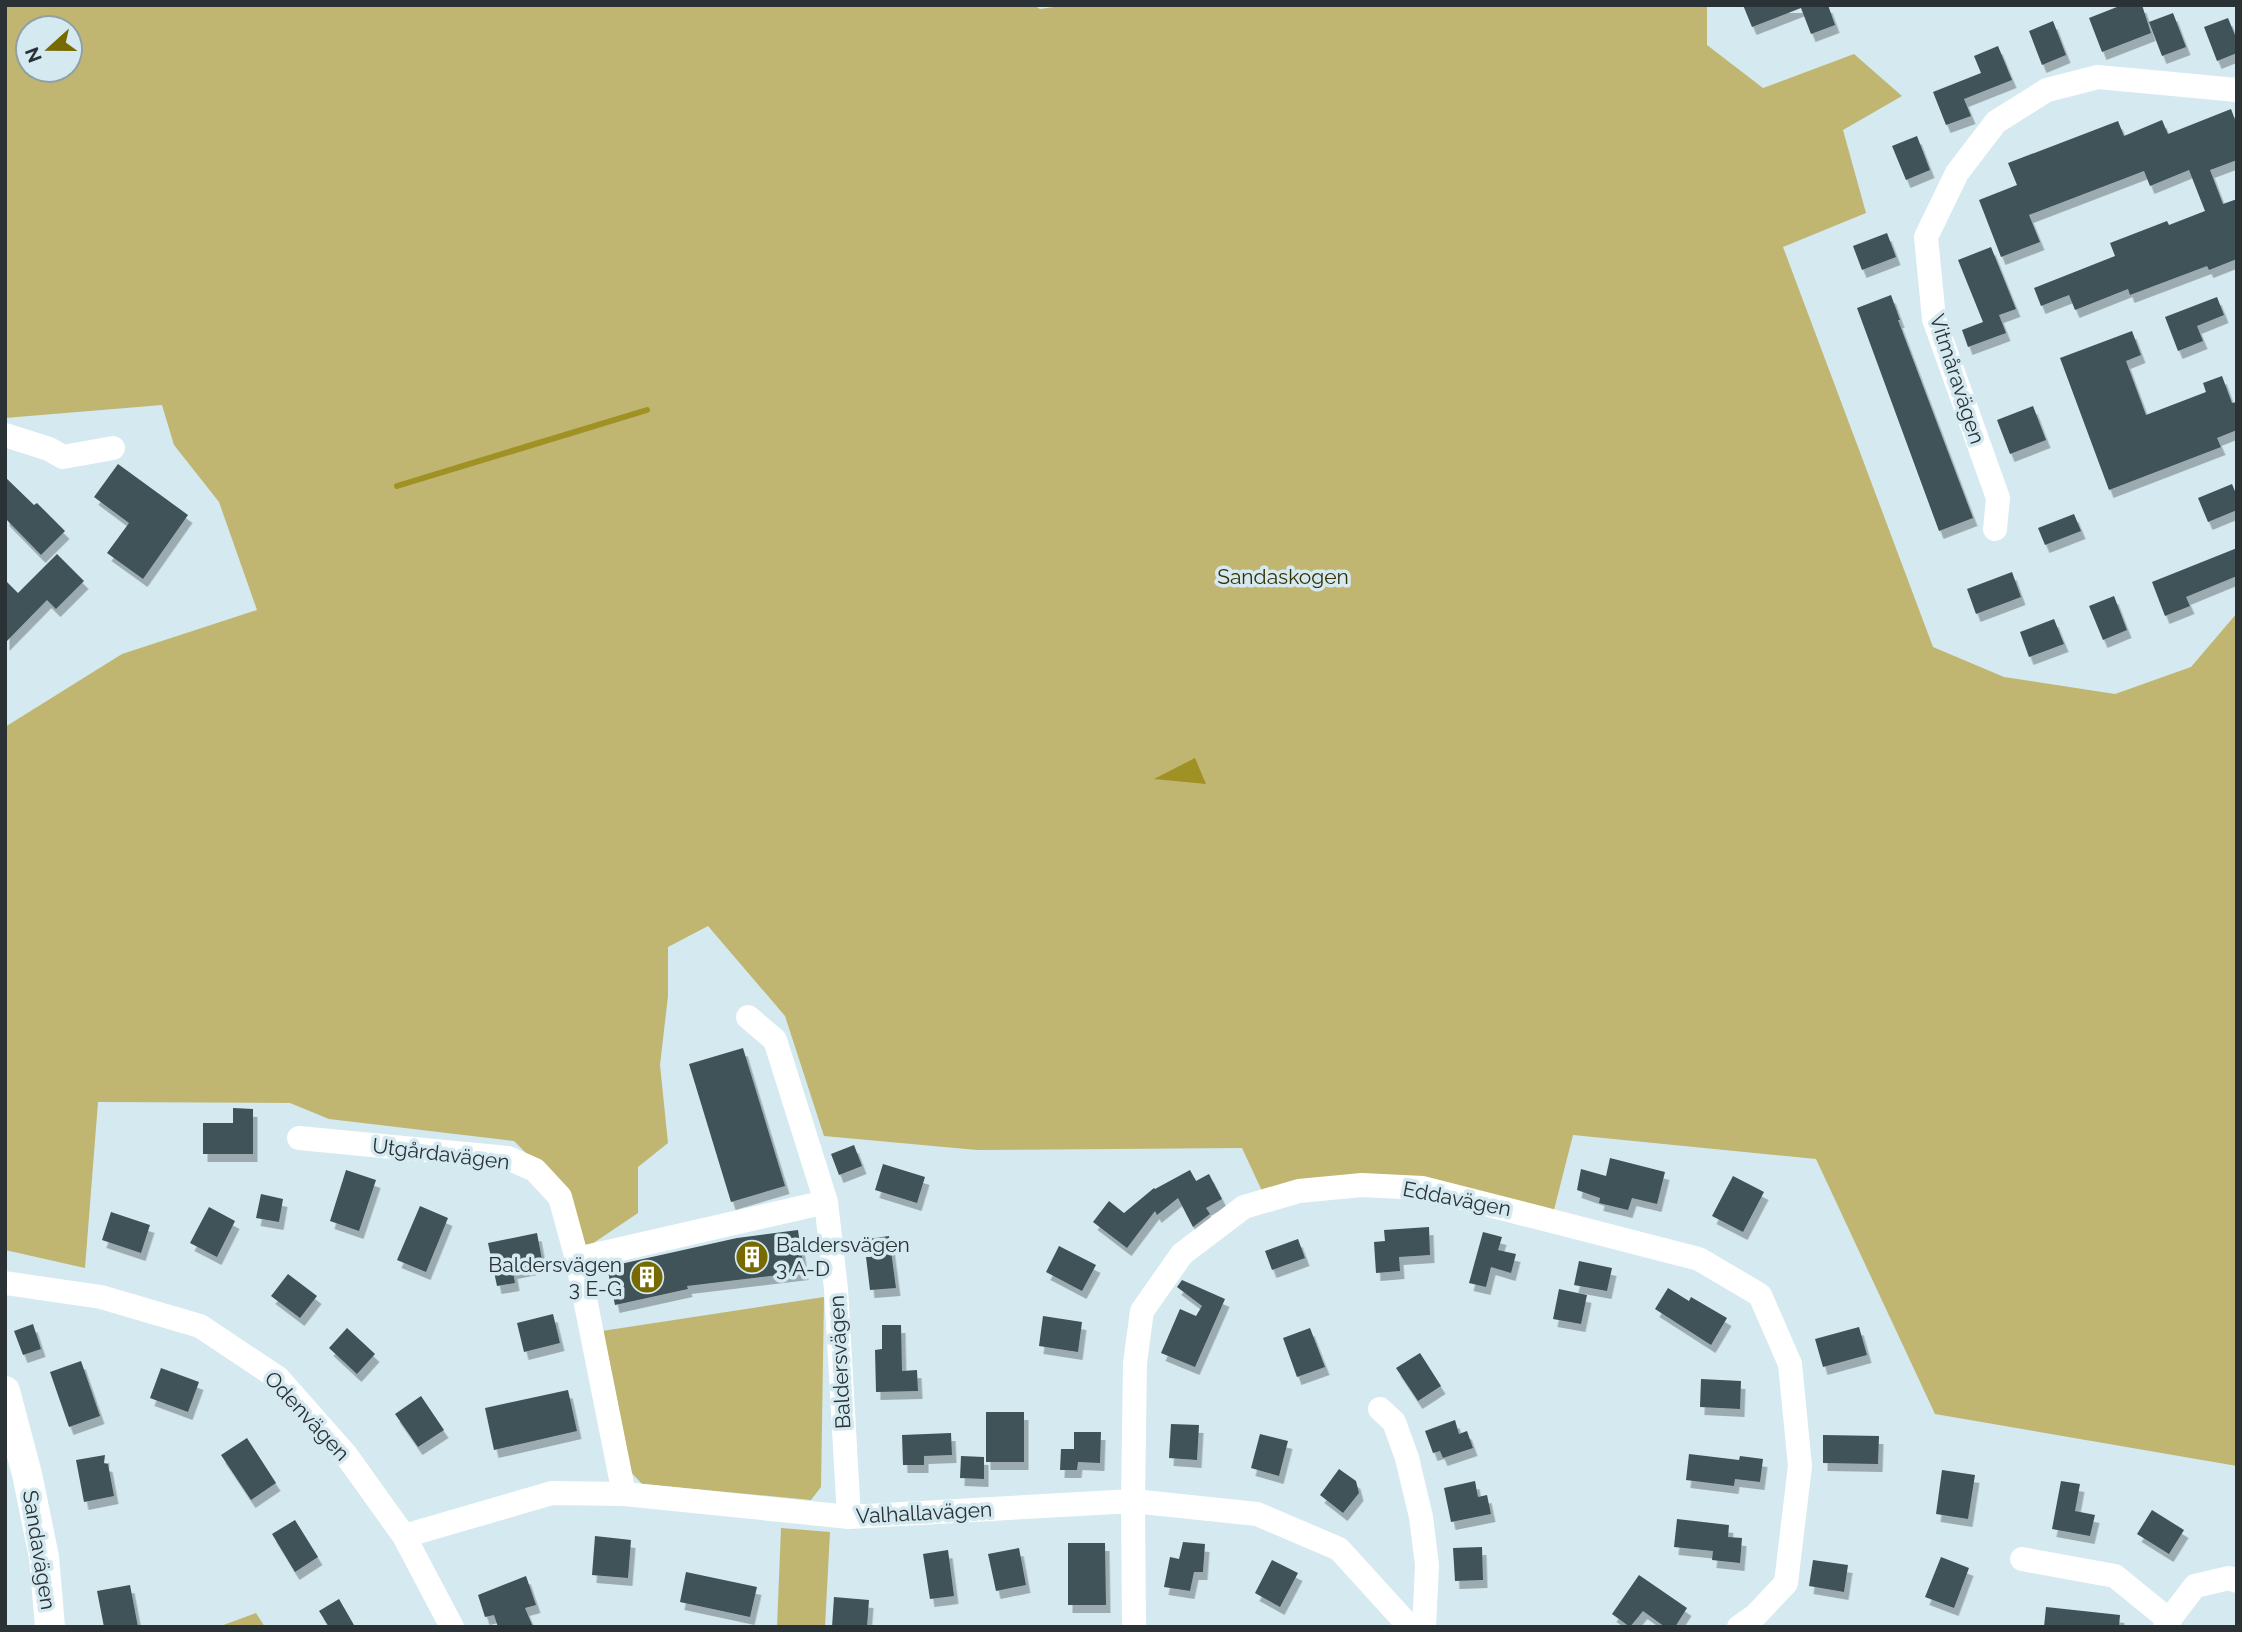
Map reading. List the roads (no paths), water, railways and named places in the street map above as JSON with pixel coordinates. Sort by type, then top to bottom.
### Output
[{"type":"street","name":"Vitmåravägen","points":[[1995,529],[1998,498],[1934,319],[1926,237],[1957,173],[1996,122],[2047,90],[2098,77],[2237,90]]},
{"type":"street","points":[[5,435],[63,457],[113,448]]},
{"type":"street","name":"Baldersvägen","points":[[748,1017],[775,1040],[826,1202],[836,1289],[849,1517]]},
{"type":"street","name":"Utgårdavägen","points":[[299,1138],[508,1158],[535,1170],[560,1197],[577,1259],[624,1494]]},
{"type":"street","name":"Eddavägen","points":[[1134,1627],[1135,1363],[1142,1311],[1182,1254],[1244,1207],[1299,1191],[1362,1185],[1423,1188],[1699,1259],[1760,1295],[1790,1364],[1800,1466],[1786,1583],[1756,1615],[1740,1627]]},
{"type":"street","points":[[577,1259],[826,1202]]},
{"type":"street","name":"Odenvägen","points":[[5,1283],[101,1297],[200,1326],[278,1378],[346,1455],[404,1536],[452,1627]]},
{"type":"street","name":"Sandavägen","points":[[5,1391],[27,1474],[44,1557],[50,1627]]},
{"type":"street","points":[[1380,1409],[1394,1422],[1407,1458],[1421,1517],[1427,1565],[1424,1627]]},
{"type":"street","name":"Valhallavägen","points":[[404,1536],[552,1493],[624,1494],[849,1517],[1133,1502],[1257,1514],[1339,1549],[1410,1627]]},
{"type":"street","points":[[2022,1559],[2115,1576],[2167,1624],[2195,1586],[2229,1578],[2237,1581]]},
{"type":"waterway","points":[[397,486],[647,410]]},
{"type":"place","name":"Baldersvägen 3 A-D","points":[[752,1257]]},
{"type":"place","name":"Baldersvägen 3 E-G","points":[[647,1277]]},
{"type":"park label","name":"Sandaskogen","points":[[1283,577]]}]
